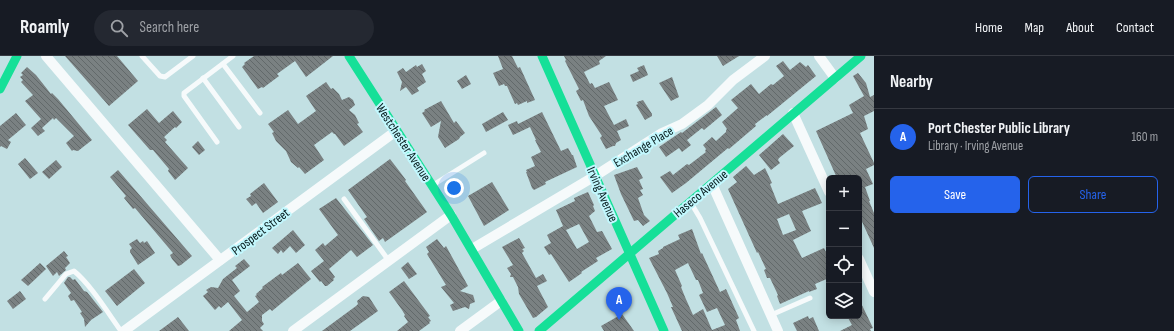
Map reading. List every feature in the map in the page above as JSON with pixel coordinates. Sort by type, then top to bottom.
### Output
[{"type":"street","points":[[0,89],[17,56]]},
{"type":"street","points":[[46,56],[220,260]]},
{"type":"street","name":"Westchester Avenue","points":[[349,56],[451,215],[519,331]]},
{"type":"street","name":"Irving Avenue","points":[[542,56],[664,331]]},
{"type":"street","name":"Exchange Place","points":[[472,250],[595,176],[662,133],[682,124],[708,105],[733,80],[764,56]]},
{"type":"street","points":[[819,56],[835,78]]},
{"type":"street","name":"Haseco Avenue","points":[[539,331],[793,113],[862,56]]},
{"type":"street","points":[[793,113],[826,185]]},
{"type":"street","name":"Prospect Street","points":[[123,331],[396,130]]},
{"type":"street","points":[[712,184],[778,331]]},
{"type":"street","points":[[293,331],[451,215]]},
{"type":"street","points":[[862,266],[874,292]]},
{"type":"street","points":[[460,331],[501,301]]},
{"type":"lane","points":[[142,56],[162,78],[193,56]]},
{"type":"lane","points":[[217,142],[184,96],[186,91],[233,56]]},
{"type":"lane","points":[[223,64],[260,113]]},
{"type":"lane","points":[[203,78],[239,127]]},
{"type":"lane","points":[[432,186],[484,153]]},
{"type":"lane","points":[[344,199],[389,261]]},
{"type":"lane","points":[[690,202],[700,218],[754,331]]},
{"type":"lane","points":[[45,299],[66,274],[74,271],[123,331]]},
{"type":"lane","points":[[771,315],[810,298]]},
{"type":"building","points":[[65,56],[117,56],[138,81],[109,106]]},
{"type":"building","points":[[254,56],[333,56],[306,77],[295,61],[277,74],[279,76],[263,88],[258,89],[242,67],[245,64],[244,63]]},
{"type":"building","points":[[498,56],[512,56],[518,68],[520,67],[535,100],[527,103],[527,101],[518,105],[517,103],[515,104],[507,86],[504,84],[499,86],[493,73],[503,69]]},
{"type":"building","points":[[564,56],[606,56],[599,61],[600,64],[584,72],[590,84],[592,83],[595,88],[609,82],[618,100],[604,106],[614,125],[626,119],[629,126],[617,131],[621,140],[616,143],[615,146],[606,149],[600,138],[602,136],[589,116],[583,100],[581,101],[576,91],[579,89]]},
{"type":"building","points":[[717,56],[739,56],[723,66]]},
{"type":"building","points":[[783,61],[790,70],[800,62],[806,67],[808,65],[816,76],[755,124],[756,126],[729,149],[728,148],[672,193],[660,177],[670,171],[673,175],[706,152],[703,145],[712,137],[716,141],[726,132],[727,129],[722,122],[738,108],[731,100],[751,84],[759,94],[771,84],[773,85],[784,76],[776,66]]},
{"type":"building","points":[[422,64],[426,71],[422,74],[426,82],[417,88],[419,91],[412,95],[406,87],[400,91],[402,82],[397,72],[403,68],[406,72],[416,65],[417,67]]},
{"type":"building","points":[[644,65],[648,75],[633,82],[630,75],[639,71],[637,68]]},
{"type":"building","points":[[27,67],[36,75],[51,94],[52,93],[58,99],[92,140],[78,151],[72,151],[66,143],[74,136],[56,118],[54,120],[53,118],[42,128],[45,131],[38,136],[31,128],[41,119],[25,101],[33,95],[21,82],[23,80],[20,77],[23,75],[21,73]]},
{"type":"building","points":[[858,73],[866,83],[870,97],[874,95],[874,111],[864,116],[868,129],[860,133],[874,163],[874,165],[866,169],[873,184],[865,187],[874,213],[874,248],[862,222],[862,175],[836,175],[816,131],[853,113],[849,105],[864,96],[853,76]]},
{"type":"building","points":[[466,75],[471,84],[462,89],[457,81]]},
{"type":"building","points":[[672,77],[679,97],[671,101],[659,83]]},
{"type":"building","points":[[326,82],[331,89],[333,88],[339,94],[342,100],[349,97],[353,100],[355,105],[349,110],[355,115],[359,123],[357,124],[363,132],[344,146],[332,132],[314,145],[324,160],[305,174],[299,167],[298,168],[291,162],[286,151],[276,141],[272,133],[274,132],[268,124],[288,110],[298,124],[316,111],[306,96]]},
{"type":"building","points":[[643,100],[652,114],[652,116],[645,120],[636,105],[638,104],[637,102]]},
{"type":"building","points":[[441,101],[454,123],[456,121],[465,133],[445,148],[438,137],[441,121],[431,127],[422,113],[425,111],[424,110]]},
{"type":"building","points":[[716,107],[722,115],[704,130],[702,128],[687,140],[691,145],[682,152],[679,148],[666,157],[659,147],[681,132],[682,133]]},
{"type":"building","points":[[147,109],[159,123],[173,111],[182,122],[164,137],[167,140],[165,142],[188,168],[175,180],[168,171],[169,169],[153,150],[150,150],[128,125]]},
{"type":"building","points":[[503,112],[508,120],[486,132],[482,124]]},
{"type":"building","points":[[542,112],[561,151],[568,148],[573,155],[577,167],[545,182],[546,184],[534,190],[526,170],[535,166],[531,157],[541,152],[530,127],[513,135],[508,125],[517,121],[518,124]]},
{"type":"building","points":[[16,113],[26,125],[8,140],[11,142],[7,149],[1,146],[0,147],[0,126]]},
{"type":"building","points":[[783,134],[794,146],[779,158],[778,160],[780,163],[771,170],[759,155]]},
{"type":"building","points":[[198,141],[205,150],[199,155],[192,147]]},
{"type":"building","points":[[25,158],[38,173],[30,179],[18,164]]},
{"type":"building","points":[[390,159],[427,212],[385,242],[383,238],[379,241],[364,219],[367,217],[348,190]]},
{"type":"building","points":[[56,160],[62,167],[49,179],[42,172]]},
{"type":"building","points":[[746,166],[754,175],[765,168],[772,183],[770,184],[778,204],[815,188],[822,203],[802,211],[811,231],[793,240],[802,258],[824,248],[826,252],[826,279],[815,284],[817,289],[780,304],[778,295],[770,278],[767,278],[764,270],[766,269],[758,252],[757,253],[728,189],[737,182],[733,177]],"holes":[[[789,214],[796,230],[783,235],[777,219]]]},
{"type":"building","points":[[637,167],[643,178],[639,180],[643,189],[640,190],[643,195],[638,198],[644,215],[650,221],[643,226],[638,220],[634,221],[614,175]]},
{"type":"building","points":[[118,170],[192,256],[181,265],[178,266],[172,259],[170,255],[173,253],[135,208],[133,209],[124,198],[126,196],[110,177]]},
{"type":"building","points":[[492,182],[509,210],[484,226],[468,196]]},
{"type":"building","points":[[264,183],[278,202],[263,213],[256,203],[252,206],[246,199]]},
{"type":"building","points":[[588,192],[595,211],[589,216],[597,232],[602,231],[612,249],[596,258],[598,261],[569,282],[551,254],[549,255],[544,247],[551,243],[547,235],[563,226],[556,210],[575,201],[574,198]],"holes":[[[579,224],[589,242],[577,249],[566,230]]]},
{"type":"building","points":[[336,198],[373,245],[357,257],[351,250],[329,269],[335,277],[333,279],[334,280],[325,286],[311,271],[324,261],[315,250],[323,243],[325,246],[338,235],[319,209]]},
{"type":"building","points":[[692,229],[701,254],[702,253],[720,292],[726,289],[739,318],[736,320],[740,331],[682,331],[671,307],[673,307],[667,293],[649,258],[659,254],[658,251],[663,247],[680,239],[678,235]],"holes":[[[688,263],[696,280],[698,280],[703,293],[699,295],[707,312],[717,308],[725,325],[712,330],[703,309],[693,315],[675,270]]]},
{"type":"building","points":[[293,230],[305,245],[296,253],[290,246],[283,253],[281,250],[278,254],[272,248]]},
{"type":"building","points":[[519,238],[525,248],[522,249],[524,251],[522,253],[536,278],[543,274],[547,281],[537,286],[548,307],[533,318],[519,294],[518,287],[513,277],[510,277],[511,274],[507,268],[513,265],[502,247]]},
{"type":"building","points":[[137,239],[140,243],[147,241],[155,253],[138,265],[130,252],[132,248],[129,244]]},
{"type":"building","points":[[437,239],[444,248],[446,246],[468,286],[460,291],[473,295],[475,302],[470,304],[469,309],[465,307],[453,311],[450,305],[454,303],[441,287],[446,285],[427,254],[429,252],[426,247]]},
{"type":"building","points":[[64,251],[68,256],[66,257],[70,263],[65,268],[66,270],[59,276],[57,272],[53,276],[46,266]]},
{"type":"building","points":[[244,259],[250,266],[232,280],[240,291],[234,296],[247,312],[259,302],[255,296],[263,288],[262,287],[298,263],[311,279],[272,311],[270,309],[262,315],[262,321],[264,324],[260,328],[263,331],[229,331],[242,320],[228,302],[221,308],[219,306],[215,310],[203,296],[208,292],[206,290],[211,287],[218,288],[223,279],[237,268],[235,266]]},
{"type":"building","points":[[408,262],[417,274],[409,279],[401,268]]},
{"type":"building","points":[[40,263],[46,269],[28,286],[21,280]]},
{"type":"building","points":[[134,269],[145,283],[117,306],[105,291]]},
{"type":"building","points":[[68,277],[73,280],[75,279],[103,312],[91,320],[85,327],[84,319],[80,313],[82,312],[74,300],[71,301],[68,296],[71,293],[64,283]]},
{"type":"building","points":[[404,281],[430,316],[428,317],[431,321],[429,322],[430,323],[419,331],[397,331],[408,322],[402,310],[389,292]]},
{"type":"building","points":[[20,291],[26,299],[13,309],[7,301]]},
{"type":"building","points":[[363,296],[369,297],[378,311],[350,331],[322,331],[356,306],[358,304],[357,301]]},
{"type":"building","points":[[862,305],[873,328],[870,329],[871,331],[840,331],[852,325],[849,319],[862,319]]},
{"type":"building","points":[[622,314],[634,331],[604,331],[601,326]]},
{"type":"building","points":[[808,316],[809,319],[813,317],[819,331],[797,331],[793,323]]},
{"type":"building","points":[[178,317],[189,331],[159,331]]},
{"type":"traffic: fast","points":[[0,89],[17,56]]},
{"type":"traffic: fast","points":[[349,56],[451,215],[519,331]]},
{"type":"traffic: fast","points":[[542,56],[664,331]]},
{"type":"traffic: fast","points":[[539,331],[861,56]]},
{"type":"place","name":"Port Chester Public Library","points":[[619,320]]}]
